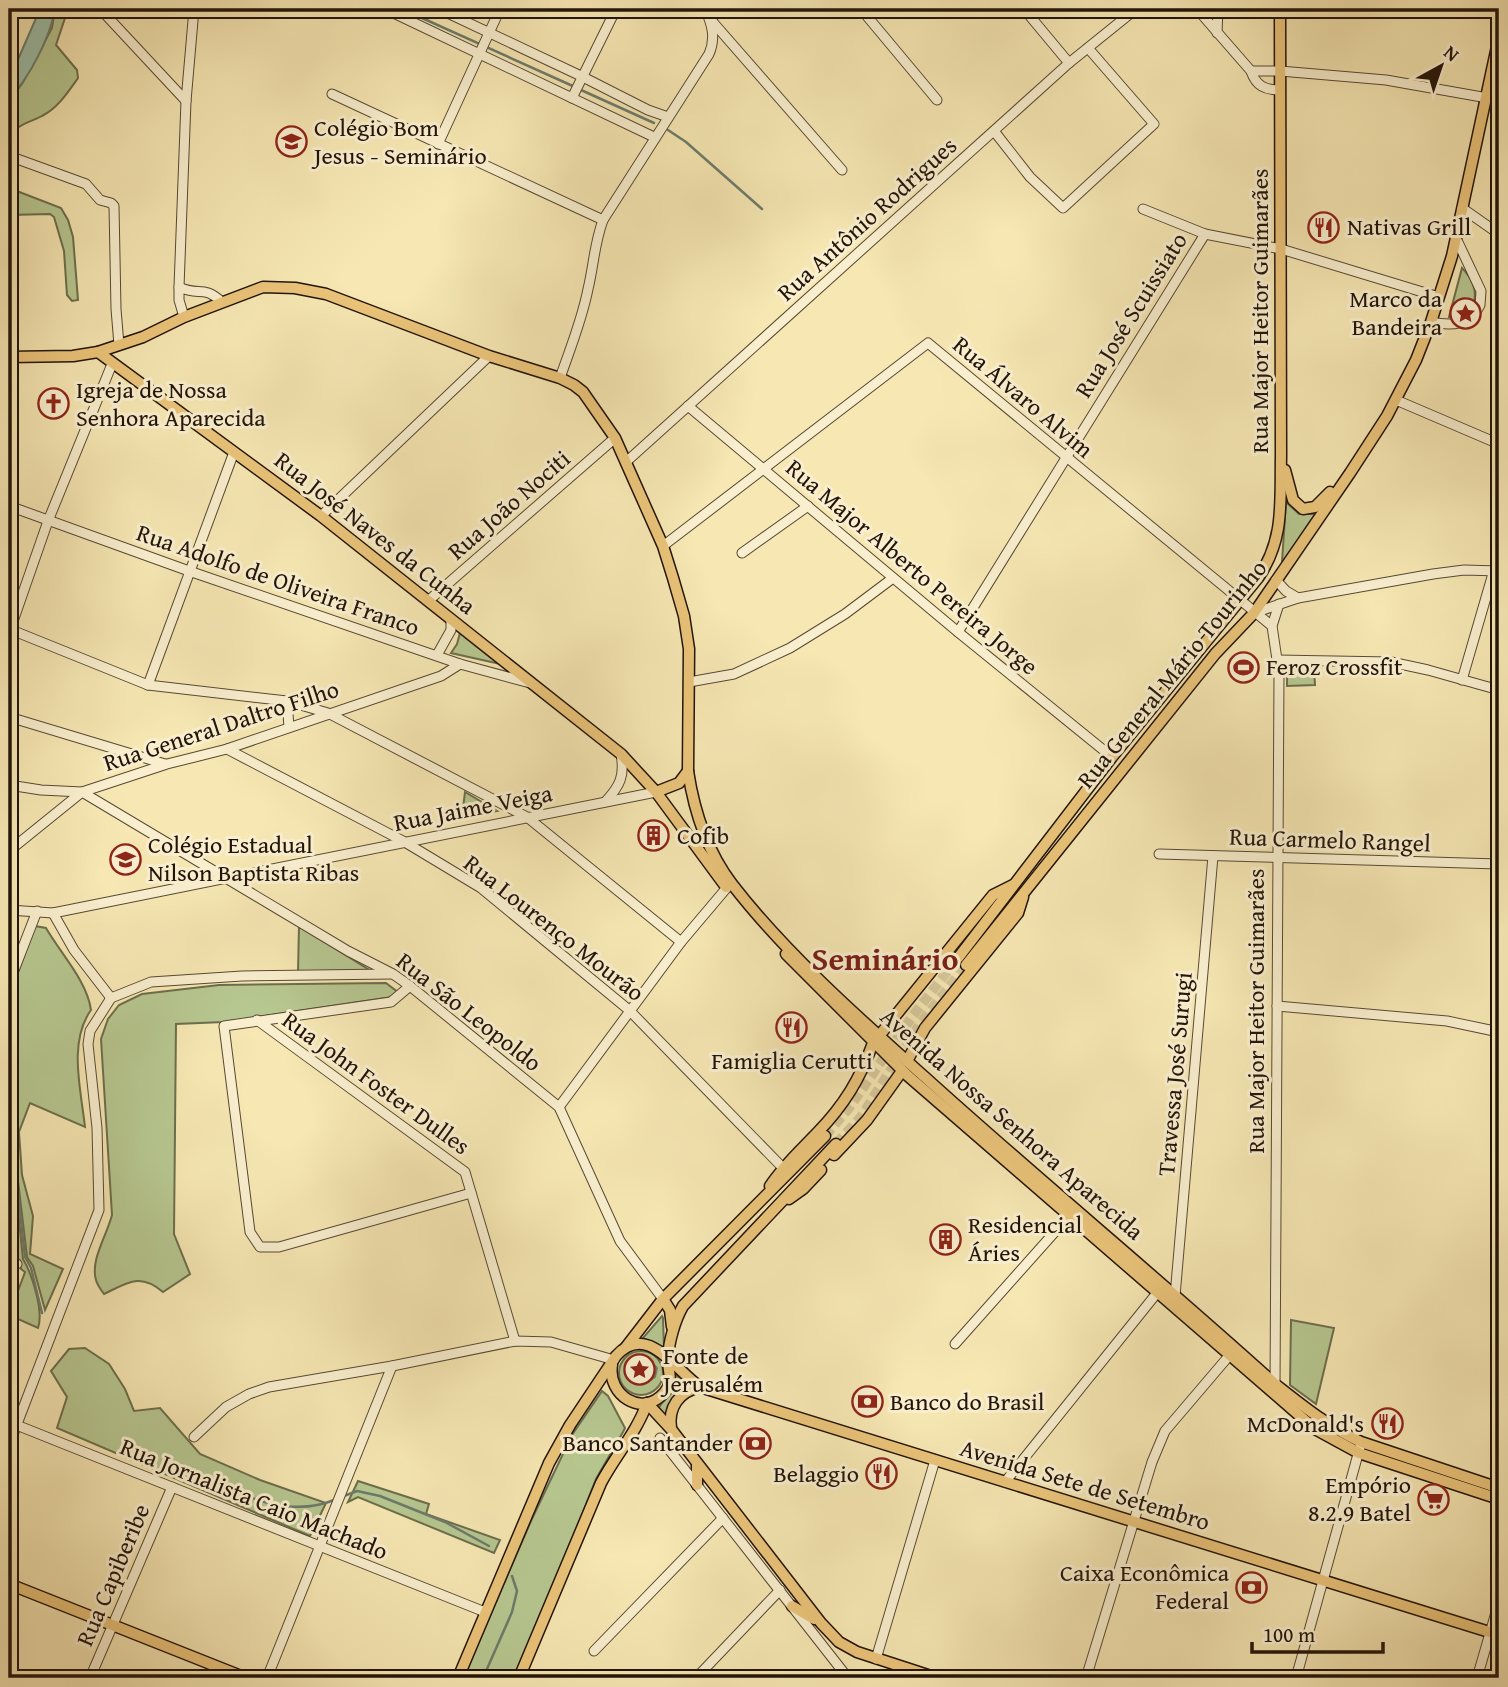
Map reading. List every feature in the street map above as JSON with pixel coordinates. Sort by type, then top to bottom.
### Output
[{"type":"main road","name":"Rua Major Heitor Guimarães","points":[[1239,601],[1264,569],[1277,542],[1280,522],[1280,9]]},
{"type":"main road","name":"Rua General Mário Tourinho","points":[[962,961],[1020,887],[1215,654],[1254,613],[1350,473],[1396,400],[1431,322],[1456,238],[1499,37]]},
{"type":"main road","name":"Avenida Nossa Senhora Aparecida","points":[[9,357],[73,356],[98,352],[143,337],[184,317],[263,287],[326,294],[489,356],[560,378],[583,392],[615,438],[626,462],[663,546],[684,616],[689,649],[688,771],[700,822],[729,885],[801,972],[1157,1293],[1321,1420],[1360,1447],[1499,1488]]},
{"type":"main road","name":"Rua José Naves da Cunha","points":[[98,352],[321,516],[621,754],[656,792],[729,885]]},
{"type":"main road","points":[[1281,456],[1293,500],[1303,509],[1315,507],[1350,473]]},
{"type":"main road","name":"Rua General Mário Tourinho","points":[[1020,887],[1112,757],[1239,601]]},
{"type":"main road","points":[[656,792],[679,783],[688,771]]},
{"type":"main road","points":[[755,1209],[783,1168],[843,1102],[863,1071],[876,1040],[993,895],[1020,887],[1018,913],[925,1028],[904,1066],[867,1120],[803,1189],[765,1217]]},
{"type":"main road","name":"Avenida Nossa Senhora Aparecida","points":[[904,1066],[1175,1296],[1274,1396],[1315,1429],[1499,1499]]},
{"type":"main road","points":[[458,1678],[549,1463],[570,1425],[614,1360],[663,1299],[825,1136]]},
{"type":"main road","points":[[614,1360],[611,1378],[619,1394],[635,1403],[647,1403],[658,1398],[669,1384],[671,1371],[668,1359],[676,1319],[683,1306],[836,1144]]},
{"type":"main road","points":[[663,1299],[670,1310],[673,1334]]},
{"type":"main road","points":[[625,1347],[639,1343],[652,1346],[668,1359]]},
{"type":"main road","name":"Avenida Sete de Setembro","points":[[668,1359],[700,1387],[1495,1634]]},
{"type":"main road","points":[[671,1429],[670,1416],[675,1403],[684,1393],[700,1387]]},
{"type":"main road","points":[[647,1403],[671,1429],[821,1623],[839,1642],[876,1659],[937,1678]]},
{"type":"main road","points":[[519,1678],[601,1483],[614,1458],[641,1421],[647,1403]]},
{"type":"main road","points":[[641,1421],[657,1414]]},
{"type":"main road","points":[[696,1485],[697,1465]]},
{"type":"main road","points":[[9,1584],[246,1678]]},
{"type":"main road","points":[[792,1605],[821,1623]]},
{"type":"street","points":[[184,317],[178,300],[178,288],[186,102],[194,9]]},
{"type":"street","points":[[385,9],[654,137]]},
{"type":"street","points":[[439,9],[648,110],[668,117]]},
{"type":"street","points":[[438,144],[500,9]]},
{"type":"street","points":[[572,98],[616,9]]},
{"type":"street","points":[[705,9],[710,19],[842,170]]},
{"type":"street","points":[[710,19],[722,9]]},
{"type":"street","points":[[861,9],[937,100]]},
{"type":"street","points":[[1024,9],[1069,63]]},
{"type":"street","name":"Rua Antônio Rodrigues","points":[[626,462],[1069,63],[1136,9]]},
{"type":"street","points":[[1197,9],[1251,71],[1254,80],[1261,87],[1280,90]]},
{"type":"street","points":[[1217,33],[1218,9]]},
{"type":"street","points":[[104,13],[186,102]]},
{"type":"street","points":[[560,378],[583,310],[595,243],[603,220],[709,54],[713,40],[710,19]]},
{"type":"street","points":[[994,131],[1026,173],[1063,208],[1154,124],[1088,48]]},
{"type":"street","points":[[1251,71],[1386,80],[1499,100]]},
{"type":"street","points":[[332,94],[603,220]]},
{"type":"street","points":[[9,156],[86,184],[100,200],[114,206],[116,309],[120,345]]},
{"type":"street","points":[[1462,208],[1499,234]]},
{"type":"street","points":[[1143,209],[1205,234],[1280,249],[1439,297]]},
{"type":"street","name":"Rua José Scuissiato","points":[[958,632],[1205,234]]},
{"type":"street","points":[[1431,322],[1452,324],[1466,321],[1478,311],[1480,305],[1481,291],[1456,238]]},
{"type":"street","points":[[178,288],[195,293],[205,290],[222,302]]},
{"type":"street","name":"Rua Álvaro Alvim","points":[[663,546],[928,343],[1254,613]]},
{"type":"street","points":[[321,516],[489,356]]},
{"type":"street","points":[[112,364],[48,521],[9,630],[148,685],[287,701],[328,712],[527,817],[681,942]]},
{"type":"street","points":[[1396,400],[1499,444]]},
{"type":"street","name":"Rua Major Alberto Pereira Jorge","points":[[688,406],[1112,757]]},
{"type":"street","name":"Rua João Nociti","points":[[428,601],[615,438]]},
{"type":"street","points":[[148,685],[234,452]]},
{"type":"street","name":"Rua Adolfo de Oliveira Franco","points":[[9,506],[460,664],[536,684]]},
{"type":"street","points":[[742,553],[807,506]]},
{"type":"street","points":[[1254,613],[1298,598],[1449,572],[1497,570],[1462,680]]},
{"type":"street","points":[[689,682],[734,674],[790,648],[845,614],[893,578]]},
{"type":"street","points":[[1276,580],[1286,591],[1298,598]]},
{"type":"street","name":"Rua Major Heitor Guimarães","points":[[1274,1396],[1278,858],[1277,660],[1272,626],[1279,604]]},
{"type":"street","points":[[1254,613],[1272,626]]},
{"type":"street","points":[[438,655],[451,630],[451,619]]},
{"type":"street","points":[[1277,660],[1391,662],[1499,690]]},
{"type":"street","name":"Rua General Daltro Filho","points":[[9,851],[82,792],[167,764],[227,748],[441,676],[460,664]]},
{"type":"street","points":[[287,701],[289,727]]},
{"type":"street","points":[[9,717],[167,764]]},
{"type":"street","name":"Rua Lourenço Mourão","points":[[227,748],[403,841],[481,888],[629,1010],[783,1168]]},
{"type":"street","points":[[605,802],[622,779],[624,770],[621,754]]},
{"type":"street","name":"Rua São Leopoldo","points":[[9,785],[82,792],[410,986],[559,1107],[621,1241],[663,1299]]},
{"type":"street","name":"Rua Jaime Veiga","points":[[9,909],[53,913],[656,792]]},
{"type":"street","name":"Rua Carmelo Rangel","points":[[1160,854],[1499,864]]},
{"type":"street","name":"Travessa José Surugi","points":[[1175,1296],[1213,856]]},
{"type":"street","points":[[559,1107],[681,942],[729,885]]},
{"type":"street","points":[[9,983],[37,911]]},
{"type":"street","points":[[53,913],[74,950],[111,998]]},
{"type":"street","points":[[9,1444],[13,1423],[99,1210],[97,1128],[88,1044],[90,1031],[111,998],[151,982],[242,976],[393,974]]},
{"type":"street","points":[[410,986],[391,1002],[224,1026],[250,1233],[260,1247],[279,1247],[471,1193]]},
{"type":"street","points":[[1277,1006],[1447,1021],[1499,1032]]},
{"type":"street","name":"Rua John Foster Dulles","points":[[257,1020],[465,1172],[515,1340]]},
{"type":"street","points":[[955,1344],[1069,1216]]},
{"type":"street","points":[[1005,1482],[1157,1293]]},
{"type":"street","points":[[194,1437],[226,1407],[259,1390],[393,1366],[515,1340],[551,1342],[614,1360]]},
{"type":"street","points":[[1086,1678],[1152,1462],[1165,1431],[1232,1352]]},
{"type":"street","points":[[267,1678],[393,1366]]},
{"type":"street","name":"Rua Jornalista Caio Machado","points":[[13,1423],[485,1612]]},
{"type":"street","points":[[660,1438],[847,1678]]},
{"type":"street","points":[[1296,1678],[1360,1447]]},
{"type":"street","points":[[876,1659],[934,1460]]},
{"type":"street","name":"Rua Capiberibe","points":[[90,1678],[172,1487]]},
{"type":"street","points":[[594,1651],[723,1518]]},
{"type":"street","points":[[696,1678],[780,1590]]},
{"type":"street","points":[[1477,1678],[1495,1634],[1499,1602]]},
{"type":"green space","points":[[55,9],[68,9],[56,45],[77,70],[78,78],[53,109],[16,129],[9,125],[9,100],[22,84],[52,28]]},
{"type":"green space","points":[[9,188],[61,208],[73,237],[78,300],[72,301],[67,295],[64,251],[54,217],[50,214],[9,215]]},
{"type":"green space","points":[[1462,268],[1472,283],[1475,299],[1467,311],[1449,317]]},
{"type":"green space","points":[[1286,502],[1299,514],[1318,514],[1282,562]]},
{"type":"green space","points":[[461,629],[500,664],[451,653]]},
{"type":"green space","points":[[1314,669],[1315,685],[1287,686],[1287,670]]},
{"type":"green space","points":[[465,792],[497,811],[462,817]]},
{"type":"green space","points":[[35,926],[46,928],[73,968],[89,999],[91,1010],[84,1023],[78,1051],[85,1127],[30,1103],[19,1132],[22,1175],[33,1216],[30,1254],[63,1269],[45,1310],[33,1266],[27,1257],[9,1104],[9,997]]},
{"type":"green space","points":[[299,926],[371,971],[298,972]]},
{"type":"green space","points":[[386,983],[399,993],[392,997],[224,1022],[176,1024],[174,1234],[190,1274],[163,1292],[147,1282],[134,1281],[104,1294],[97,1282],[95,1264],[112,1215],[101,1039],[108,1019],[119,1005],[142,994],[219,985]]},
{"type":"green space","points":[[9,1121],[23,1259],[36,1293],[38,1328],[9,1315],[25,1272],[21,1269],[18,1258],[9,1254],[9,1220],[12,1209],[9,1194]]},
{"type":"green space","points":[[662,1316],[663,1318],[664,1347],[642,1339]]},
{"type":"green space","points":[[1291,1320],[1334,1328],[1316,1404],[1290,1385]]},
{"type":"green space","points":[[85,1348],[109,1364],[125,1389],[134,1411],[160,1408],[200,1454],[260,1480],[326,1503],[310,1536],[57,1428],[67,1397],[51,1371],[69,1349]]},
{"type":"green space","points":[[641,1351],[657,1357],[663,1373],[657,1389],[641,1395],[625,1389],[619,1373],[625,1357]]},
{"type":"green space","points":[[676,1374],[687,1387],[671,1401],[668,1418],[658,1409],[673,1386]]},
{"type":"green space","points":[[602,1391],[608,1396],[625,1428],[596,1479],[518,1678],[463,1678],[531,1521],[572,1435]]},
{"type":"green space","points":[[358,1481],[429,1504],[426,1514],[500,1540],[494,1553],[358,1497],[348,1502]]},
{"type":"shaded area","points":[[40,9],[55,9],[49,33],[31,69],[9,100],[9,75]]},
{"type":"shaded area","name":"Fonte de Jerusalém","points":[[643,1360],[650,1361],[657,1368],[655,1377],[649,1381],[640,1378],[636,1372]]},
{"type":"waterway","points":[[402,9],[575,87]]},
{"type":"waterway","points":[[581,90],[654,123]]},
{"type":"waterway","points":[[668,130],[686,142],[762,209]]},
{"type":"waterway","points":[[9,1112],[25,1257],[31,1268],[42,1313]]},
{"type":"waterway","points":[[184,1470],[239,1493],[277,1505],[315,1506],[334,1500]]},
{"type":"waterway","points":[[344,1496],[357,1491],[380,1496],[445,1522],[489,1546]]},
{"type":"waterway","points":[[483,1678],[512,1612],[517,1591],[512,1576]]},
{"type":"tunnel","points":[[825,1136],[849,1108],[912,1017],[958,958]]},
{"type":"tunnel","points":[[836,1144],[861,1117],[920,1024],[966,965]]},
{"type":"place","name":"Colégio Bom Jesus - Seminário","points":[[291,142]]},
{"type":"place","name":"Nativas Grill","points":[[1324,227]]},
{"type":"place","name":"Marco da Bandeira","points":[[1465,313]]},
{"type":"place","name":"Igreja de Nossa Senhora Aparecida","points":[[53,404]]},
{"type":"place","name":"Feroz Crossfit","points":[[1243,667]]},
{"type":"place","name":"Cofib","points":[[654,836]]},
{"type":"place","name":"Colégio Estadual Nilson Baptista Ribas","points":[[125,859]]},
{"type":"place","name":"Famiglia Cerutti","points":[[792,1027]]},
{"type":"place","name":"Residencial Áries","points":[[945,1239]]},
{"type":"place","name":"Fonte de Jerusalém","points":[[640,1370]]},
{"type":"place","name":"Banco do Brasil","points":[[867,1402]]},
{"type":"place","name":"McDonald's","points":[[1387,1424]]},
{"type":"place","name":"Banco Santander","points":[[756,1443]]},
{"type":"place","name":"Belaggio","points":[[882,1474]]},
{"type":"place","name":"Empório 8.2.9 Batel","points":[[1434,1499]]},
{"type":"place","name":"Caixa Econômica Federal","points":[[1252,1587]]},
{"type":"district","name":"Seminário","points":[[885,959]]}]
